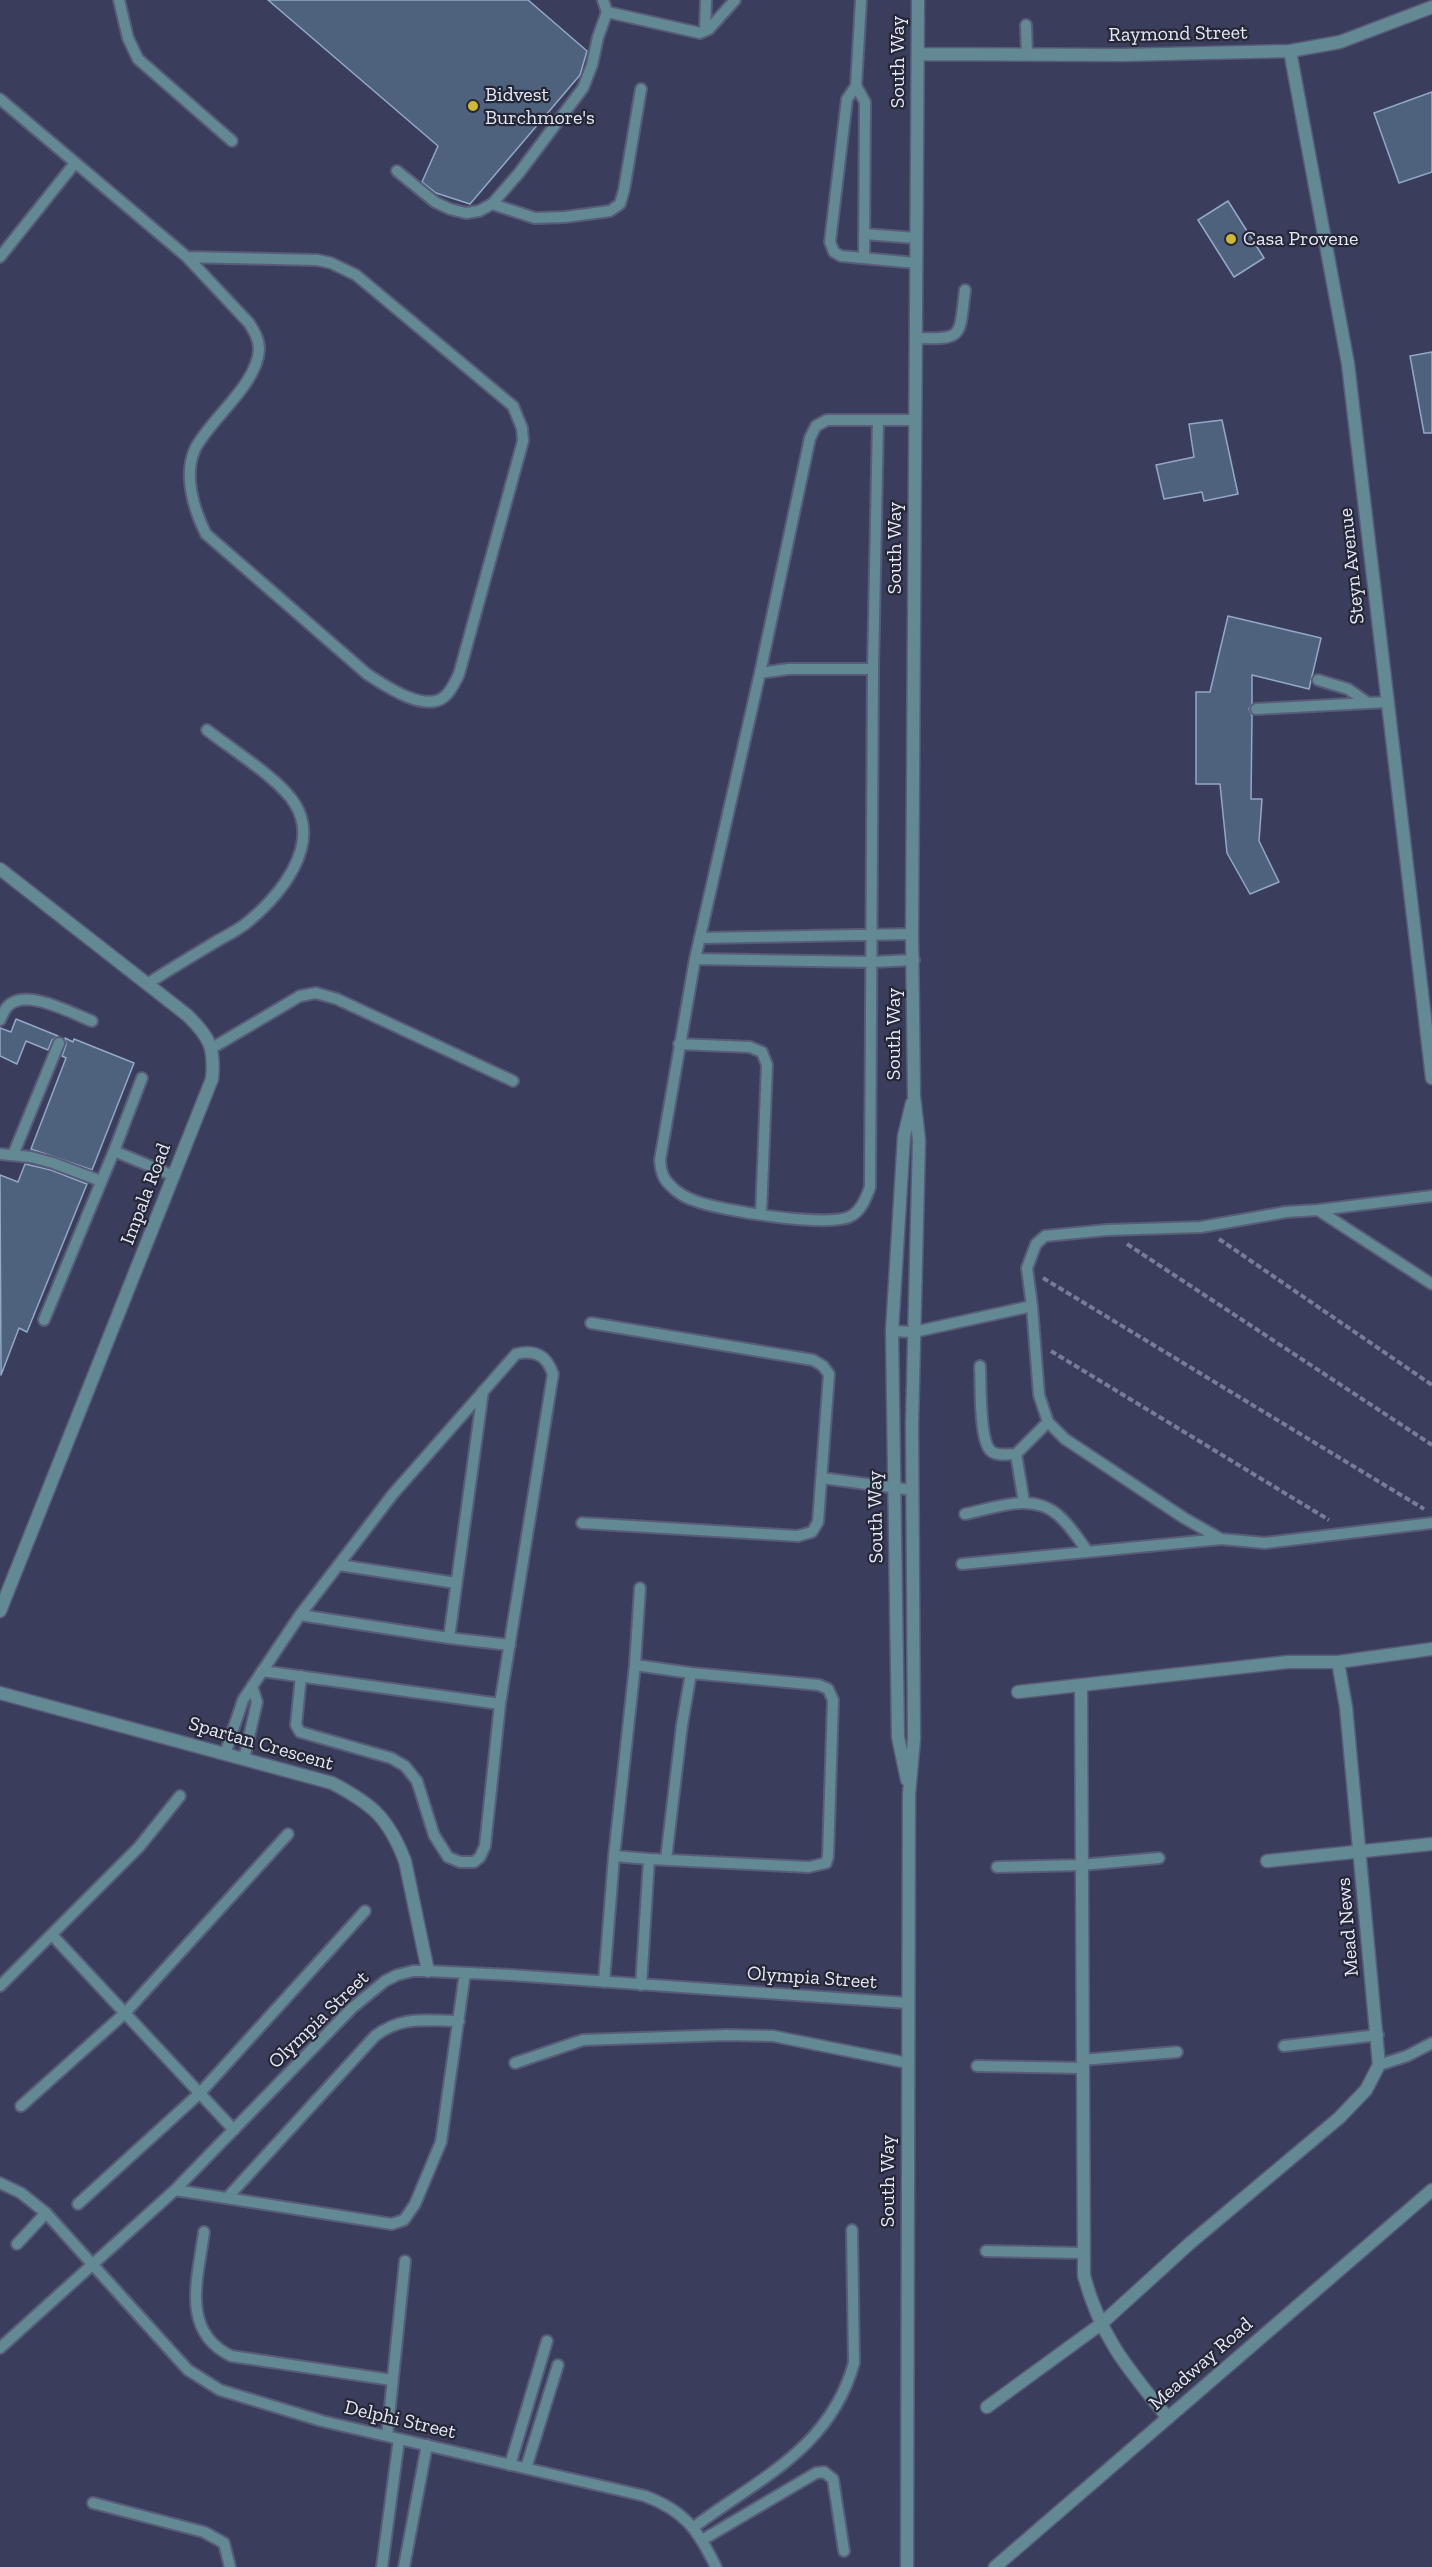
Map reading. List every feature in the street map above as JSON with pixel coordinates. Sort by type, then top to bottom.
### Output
[{"type":"street","name":"South Way","points":[[907,2567],[909,1794],[914,1739],[912,1490],[919,1140],[914,1096],[912,934],[918,0]]},
{"type":"street","name":"Raymond Street","points":[[918,54],[1205,55],[1290,51],[1340,42],[1432,7]]},
{"type":"street","name":"Steyn Avenue","points":[[1290,51],[1348,364],[1432,1078]]},
{"type":"street","points":[[0,869],[200,1028],[212,1048]]},
{"type":"street","name":"Impala Road","points":[[0,1611],[212,1079],[214,1058],[212,1048]]},
{"type":"street","name":"South Way","points":[[909,1794],[898,1737],[892,1331],[904,1136],[914,1096]]},
{"type":"street","points":[[1018,1692],[1288,1662],[1325,1660],[1338,1662],[1432,1650]]},
{"type":"street","name":"Mead News","points":[[1338,1662],[1346,1707],[1379,2065]]},
{"type":"street","points":[[1081,1685],[1083,2276],[1101,2324],[1115,2351],[1168,2418]]},
{"type":"street","name":"Spartan Crescent","points":[[0,1693],[332,1782],[373,1808],[385,1822],[405,1861],[428,1971]]},
{"type":"street","points":[[1267,1861],[1432,1844]]},
{"type":"street","points":[[987,2407],[1101,2324],[1189,2244],[1339,2118],[1366,2090],[1379,2065]]},
{"type":"street","name":"Meadway Road","points":[[995,2567],[1432,2190]]},
{"type":"lane","points":[[119,0],[128,38],[138,59],[232,141]]},
{"type":"lane","points":[[397,171],[435,202],[450,209],[466,213],[479,211],[492,204],[519,173],[583,88],[607,12],[603,0]]},
{"type":"lane","points":[[705,31],[706,0]]},
{"type":"lane","points":[[607,12],[700,33],[705,31],[735,0]]},
{"type":"lane","points":[[861,0],[856,86],[847,99],[830,242],[834,252],[841,256],[916,263]]},
{"type":"lane","points":[[1026,25],[1027,55]]},
{"type":"lane","points":[[856,86],[866,102],[864,257]]},
{"type":"lane","points":[[492,204],[535,218],[610,211],[620,204],[641,89]]},
{"type":"lane","points":[[0,99],[187,257],[249,323],[259,343],[257,359],[250,375],[195,450],[191,471],[191,494],[195,512],[206,534],[367,674],[385,686],[423,702],[430,703],[442,699],[453,687],[459,674],[493,552],[523,441],[519,416],[513,406],[356,275],[344,268],[317,260],[187,257]]},
{"type":"lane","points":[[0,257],[75,163]]},
{"type":"lane","points":[[864,234],[916,238]]},
{"type":"lane","points":[[916,338],[947,339],[956,334],[961,324],[964,290]]},
{"type":"lane","points":[[878,420],[873,669],[870,1187],[866,1201],[852,1216],[835,1221],[761,1214],[718,1207],[692,1200],[670,1186],[663,1176],[660,1160],[695,959],[760,673],[810,438],[816,426],[827,420],[878,420],[915,420]]},
{"type":"lane","points":[[760,673],[788,669],[873,669]]},
{"type":"lane","points":[[1317,680],[1348,690],[1368,703]]},
{"type":"lane","points":[[1256,709],[1387,702]]},
{"type":"lane","points":[[147,984],[248,922],[280,889],[300,856],[304,835],[301,816],[295,802],[276,783],[207,730]]},
{"type":"lane","points":[[700,938],[912,934]]},
{"type":"lane","points":[[695,959],[871,962],[914,960]]},
{"type":"lane","points":[[212,1048],[300,996],[316,993],[336,999],[513,1081]]},
{"type":"lane","points":[[0,1020],[6,1007],[19,1000],[34,999],[92,1021]]},
{"type":"lane","points":[[14,1155],[59,1043]]},
{"type":"lane","points":[[679,1044],[750,1047],[762,1052],[766,1065],[761,1214]]},
{"type":"lane","points":[[44,1320],[142,1078]]},
{"type":"lane","points":[[114,1151],[174,1176]]},
{"type":"lane","points":[[0,1154],[31,1156],[101,1181]]},
{"type":"lane","points":[[1221,1539],[1184,1518],[1065,1439],[1047,1422],[1039,1395],[1028,1268],[1036,1244],[1045,1236],[1107,1230],[1201,1227],[1286,1212],[1432,1196]]},
{"type":"lane","points":[[1318,1210],[1432,1284]]},
{"type":"lane","points":[[892,1331],[914,1332],[1032,1306]]},
{"type":"lane","points":[[582,1523],[798,1536],[812,1532],[818,1522],[829,1374],[823,1366],[813,1360],[591,1323]]},
{"type":"lane","points":[[225,1754],[243,1700],[252,1686],[300,1615],[393,1494],[516,1354],[528,1351],[542,1355],[553,1374],[500,1704],[485,1846],[474,1862],[460,1862],[448,1857],[434,1835],[417,1781],[405,1766],[391,1758],[300,1732],[296,1725],[301,1676]]},
{"type":"lane","points":[[980,1366],[984,1438],[990,1450],[999,1455],[1016,1454],[1047,1422]]},
{"type":"lane","points":[[448,1638],[483,1390]]},
{"type":"lane","points":[[1016,1454],[1024,1502]]},
{"type":"lane","points":[[822,1478],[912,1490]]},
{"type":"lane","points":[[965,1514],[1024,1502],[1040,1504],[1058,1515],[1088,1552]]},
{"type":"lane","points":[[962,1564],[1221,1539],[1265,1543],[1432,1523]]},
{"type":"lane","points":[[339,1565],[456,1583]]},
{"type":"lane","points":[[604,1982],[614,1856],[635,1665],[640,1588]]},
{"type":"lane","points":[[300,1615],[448,1638],[510,1645]]},
{"type":"lane","points":[[614,1856],[809,1867],[826,1863],[828,1857],[833,1700],[828,1689],[819,1685],[691,1673],[635,1665]]},
{"type":"lane","points":[[262,1671],[500,1704]]},
{"type":"lane","points":[[666,1859],[681,1725],[691,1673]]},
{"type":"lane","points":[[244,1758],[257,1702],[252,1686]]},
{"type":"lane","points":[[0,1986],[139,1847],[180,1796]]},
{"type":"lane","points":[[21,2106],[125,2013],[288,1833]]},
{"type":"lane","points":[[997,1867],[1081,1865],[1159,1858]]},
{"type":"lane","points":[[641,1985],[649,1859]]},
{"type":"lane","points":[[78,2204],[200,2093],[365,1911]]},
{"type":"lane","points":[[52,1935],[234,2130]]},
{"type":"lane","name":"Olympia Street","points":[[0,2348],[175,2190],[371,1991],[397,1975],[413,1971],[465,1973],[908,2004]]},
{"type":"lane","points":[[175,2190],[392,2224],[404,2220],[415,2204],[441,2142],[465,1973]]},
{"type":"lane","points":[[227,2198],[375,2036],[389,2025],[404,2020],[459,2021]]},
{"type":"lane","points":[[515,2063],[583,2040],[726,2035],[773,2036],[908,2062]]},
{"type":"lane","points":[[1284,2046],[1378,2035]]},
{"type":"lane","points":[[1379,2065],[1407,2056],[1432,2043]]},
{"type":"lane","points":[[977,2066],[1082,2064],[1177,2052]]},
{"type":"lane","name":"Delphi Street","points":[[0,2183],[21,2193],[46,2213],[188,2370],[202,2381],[237,2395],[322,2421],[645,2496],[663,2503],[694,2527],[716,2567]]},
{"type":"lane","points":[[17,2244],[46,2213]]},
{"type":"lane","points":[[694,2527],[798,2454],[816,2434],[843,2390],[854,2363],[852,2230]]},
{"type":"lane","points":[[204,2232],[195,2308],[198,2324],[218,2350],[231,2356],[392,2380]]},
{"type":"lane","points":[[986,2251],[1082,2253]]},
{"type":"lane","points":[[387,2436],[405,2261]]},
{"type":"lane","points":[[510,2465],[547,2341]]},
{"type":"lane","points":[[526,2468],[558,2365]]},
{"type":"lane","points":[[382,2567],[399,2439]]},
{"type":"lane","points":[[404,2567],[428,2445]]},
{"type":"lane","points":[[702,2540],[816,2474],[824,2472],[833,2479],[844,2551]]},
{"type":"lane","points":[[93,2503],[204,2532],[224,2543],[230,2567]]},
{"type":"path","points":[[1201,1227],[1432,1385]]},
{"type":"path","points":[[1107,1230],[1432,1445]]},
{"type":"path","points":[[1028,1268],[1432,1514]]},
{"type":"path","points":[[1035,1341],[1351,1533]]},
{"type":"building","name":"Bidvest Burchmore's","points":[[268,0],[528,0],[587,51],[580,75],[470,204],[436,193],[422,182],[438,146]]},
{"type":"building","points":[[1432,92],[1432,172],[1399,183],[1374,113]]},
{"type":"building","name":"Casa Provene","points":[[1228,201],[1264,258],[1234,277],[1198,220]]},
{"type":"building","points":[[1432,352],[1432,433],[1424,433],[1410,356]]},
{"type":"building","points":[[1222,420],[1238,494],[1204,501],[1202,492],[1164,499],[1156,465],[1194,457],[1189,424]]},
{"type":"building","points":[[1228,616],[1321,638],[1309,689],[1252,675],[1252,703],[1249,709],[1252,715],[1251,799],[1262,799],[1259,841],[1279,882],[1250,894],[1227,853],[1220,784],[1196,784],[1196,692],[1210,692]]},
{"type":"building","points":[[16,1019],[58,1036],[52,1040],[48,1050],[26,1041],[17,1064],[0,1056],[0,1028],[11,1032]]},
{"type":"building","points":[[65,1038],[73,1042],[74,1039],[134,1063],[92,1170],[31,1149],[66,1058],[62,1056],[66,1045]]},
{"type":"building","points":[[25,1164],[51,1170],[87,1184],[27,1332],[19,1328],[1,1375],[0,1175],[18,1182]]},
{"type":"place","name":"Bidvest Burchmore's","points":[[473,106]]},
{"type":"place","name":"Casa Provene","points":[[1231,239]]}]
